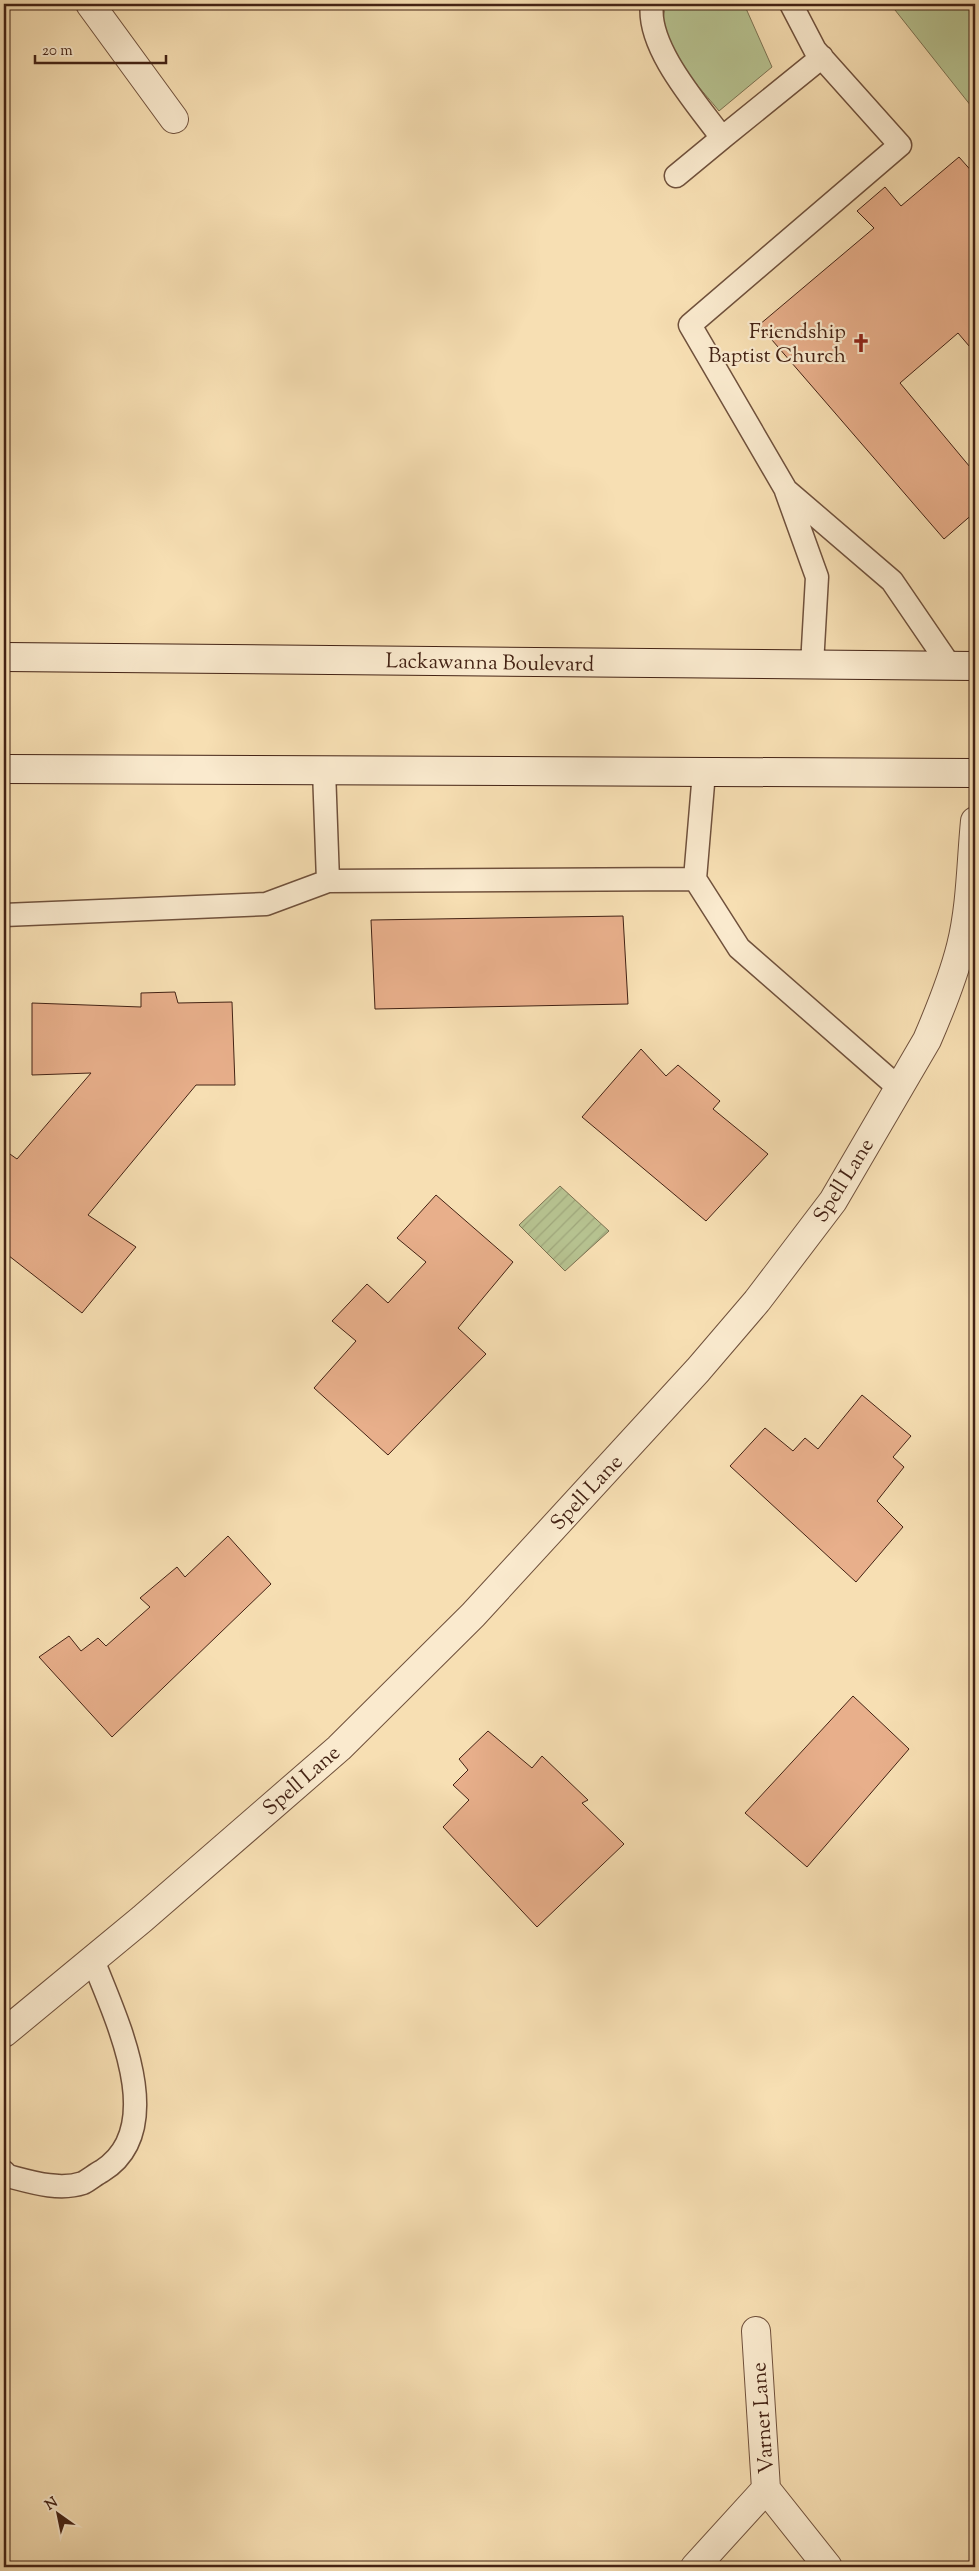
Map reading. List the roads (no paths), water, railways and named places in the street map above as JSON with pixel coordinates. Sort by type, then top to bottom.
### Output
[{"type":"street","points":[[90,4],[174,119]]},
{"type":"street","name":"Lackawanna Boulevard","points":[[4,657],[963,666]]},
{"type":"street","points":[[4,769],[975,773]]},
{"type":"street","name":"Spell Lane","points":[[4,2033],[93,1960],[339,1748],[473,1615],[698,1370],[757,1300],[833,1201],[927,1040],[939,1012],[961,946],[969,897],[975,821]]},
{"type":"street","name":"Varner Lane","points":[[695,2567],[766,2489],[756,2331]]},
{"type":"street","points":[[766,2489],[828,2567]]},
{"type":"lane","points":[[652,4],[651,14],[664,58],[722,138]]},
{"type":"lane","points":[[791,4],[815,50],[900,145],[690,325],[786,490],[817,577],[812,665]]},
{"type":"lane","points":[[676,176],[822,57]]},
{"type":"lane","points":[[786,490],[892,581],[963,666]]},
{"type":"lane","points":[[324,770],[328,881]]},
{"type":"lane","points":[[704,772],[695,879],[739,948],[899,1088]]},
{"type":"lane","points":[[4,915],[266,904],[328,881],[695,879]]},
{"type":"lane","points":[[4,2172],[8,2176],[43,2186],[83,2183],[110,2166],[127,2144],[137,2107],[130,2061],[93,1960]]},
{"type":"place","name":"Friendship Baptist Church","points":[[861,343]]}]
